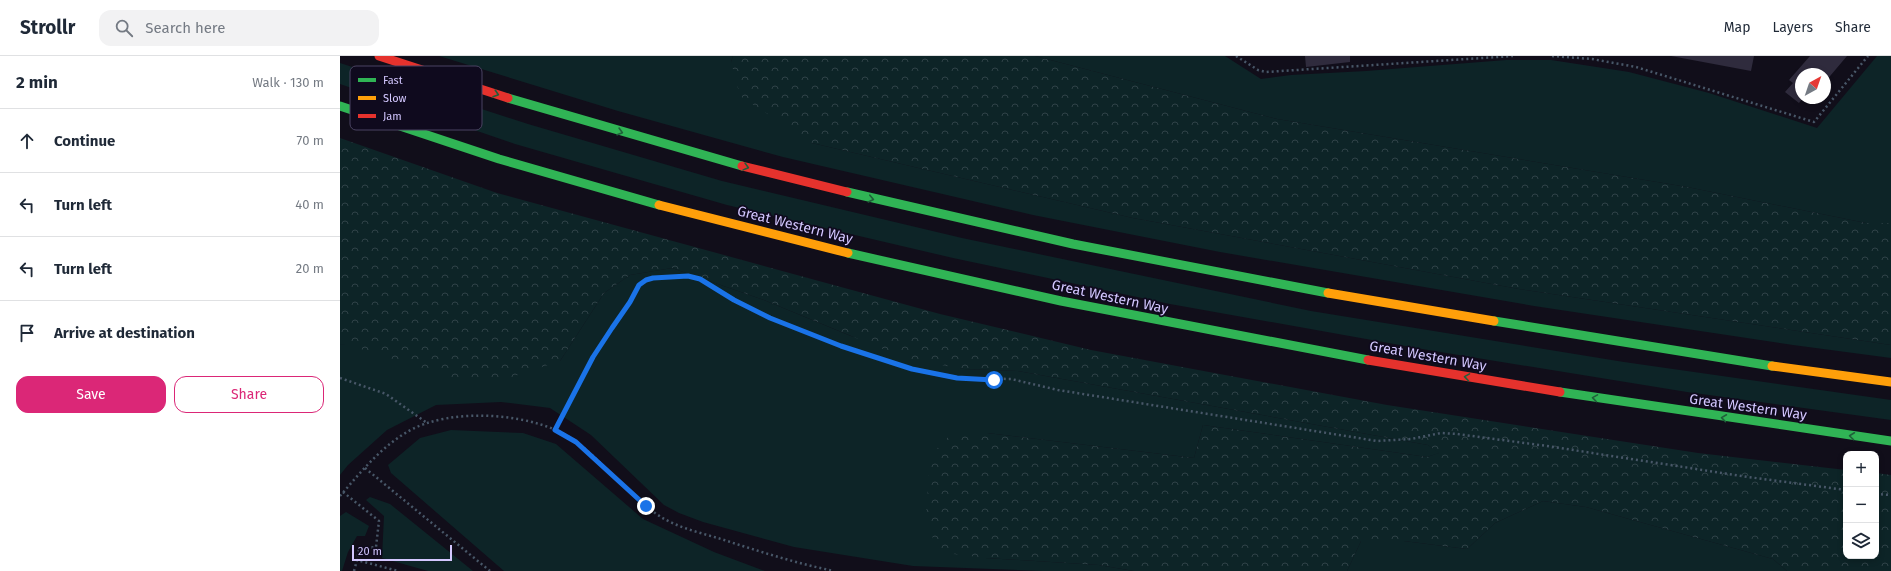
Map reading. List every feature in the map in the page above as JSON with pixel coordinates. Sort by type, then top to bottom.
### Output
[{"type":"main road","points":[[379,56],[410,66]]},
{"type":"main road","points":[[482,89],[597,126],[740,166],[869,198],[1061,242],[1291,287],[1558,333],[1704,356],[1891,382]]},
{"type":"main road","name":"Great Western Way","points":[[340,106],[350,109]]},
{"type":"main road","name":"Great Western Way","points":[[410,130],[463,148],[628,196],[883,262],[1106,312],[1413,368],[1693,413],[1891,441]]},
{"type":"path","points":[[1236,56],[1258,70],[1266,72],[1513,56]]},
{"type":"path","points":[[1552,56],[1592,59],[1636,68],[1814,122],[1868,56]]},
{"type":"path","points":[[555,430],[593,357],[630,302],[639,285],[646,280],[653,278],[688,276],[712,286],[734,300],[770,318],[841,346],[912,369],[934,374],[957,378],[1024,381],[1065,391],[1376,441],[1405,440],[1441,433],[1457,434],[1843,490]]},
{"type":"path","points":[[340,378],[386,394],[427,423]]},
{"type":"path","points":[[340,496],[382,450],[406,432],[427,423],[445,418],[477,416],[531,422],[555,430],[576,442],[646,506],[662,518],[683,528],[764,554],[834,571]]},
{"type":"path","points":[[365,468],[490,571]]},
{"type":"path","points":[[344,492],[379,521],[376,546],[360,549],[354,571]]},
{"type":"path","points":[[1879,494],[1891,495]]},
{"type":"path","points":[[357,560],[398,571]]},
{"type":"green space","points":[[439,56],[733,56],[731,62],[812,143],[1133,218],[1519,289],[1891,345],[1891,358],[1793,345],[1534,306],[1220,252],[1033,215],[783,157],[618,111],[482,69],[482,66],[472,66]]},
{"type":"green space","points":[[733,56],[1035,56],[1277,119],[1687,187],[1866,223],[1891,223],[1891,345],[1519,289],[1133,218],[812,143],[740,96],[731,62]]},
{"type":"green space","points":[[1035,56],[1225,56],[1261,79],[1291,75],[1366,71],[1506,60],[1551,60],[1629,72],[1709,93],[1817,128],[1877,56],[1891,56],[1891,223],[1866,223],[1687,187],[1277,119]]},
{"type":"green space","points":[[340,63],[350,66],[350,87],[340,84]]},
{"type":"green space","points":[[482,109],[722,181],[962,238],[1311,311],[1624,362],[1891,400],[1891,420],[1687,392],[1422,349],[1170,304],[953,258],[727,205],[515,144],[474,130],[482,130]]},
{"type":"green space","points":[[340,138],[497,193],[940,314],[1091,350],[1387,405],[1698,453],[1843,470],[1843,559],[1879,559],[1879,473],[1891,475],[1891,571],[1787,571],[1773,559],[1586,507],[1543,501],[1495,523],[1467,549],[1404,541],[1361,541],[1347,571],[1134,571],[1099,565],[986,558],[937,552],[926,516],[930,456],[950,435],[987,433],[1194,458],[1203,425],[1427,457],[1439,453],[1428,445],[1018,371],[964,369],[907,359],[764,300],[672,268],[630,275],[604,293],[560,361],[512,377],[450,377],[351,346],[340,344]]},
{"type":"green space","points":[[672,268],[764,300],[851,336],[964,369],[1018,371],[1428,445],[1440,453],[1427,457],[1203,425],[1194,458],[987,433],[986,558],[1099,565],[1134,571],[1042,571],[913,566],[794,547],[703,522],[679,513],[664,505],[591,435],[550,408],[501,402],[436,405],[387,430],[348,465],[340,475],[340,344],[560,361],[604,293],[630,275]]},
{"type":"green space","points":[[451,430],[523,433],[556,444],[643,519],[714,552],[765,571],[504,571],[391,473],[388,465],[420,438]]},
{"type":"green space","points":[[370,497],[390,504],[473,571],[428,571],[382,558],[384,516],[366,500]]},
{"type":"green space","points":[[1543,501],[1586,507],[1773,559],[1787,571],[1347,571],[1361,541],[1404,541],[1467,549],[1495,523]]},
{"type":"green space","points":[[346,512],[369,526],[365,536],[357,536],[348,552],[342,571],[340,571],[340,516]]},
{"type":"building","points":[[1305,56],[1350,56],[1350,62],[1306,67]]},
{"type":"building","points":[[1671,56],[1754,56],[1751,71]]},
{"type":"building","points":[[1810,56],[1847,56],[1831,75],[1831,68],[1800,68]]},
{"type":"building","points":[[1795,73],[1795,100],[1785,92],[1793,83],[1789,80]]},
{"type":"traffic: fast","points":[[508,98],[742,166]]},
{"type":"traffic: fast","points":[[340,106],[350,109]]},
{"type":"traffic: fast","points":[[412,130],[499,159],[659,205]]},
{"type":"traffic: fast","points":[[847,192],[1073,244],[1328,293]]},
{"type":"traffic: fast","points":[[848,253],[1061,301],[1368,360]]},
{"type":"traffic: fast","points":[[1494,321],[1772,366]]},
{"type":"traffic: fast","points":[[1560,392],[1891,441]]},
{"type":"traffic: slow","points":[[659,205],[848,253]]},
{"type":"traffic: slow","points":[[1328,293],[1494,321]]},
{"type":"traffic: slow","points":[[1772,366],[1891,382]]},
{"type":"traffic: jam","points":[[379,56],[410,66]]},
{"type":"traffic: jam","points":[[482,90],[508,98]]},
{"type":"traffic: jam","points":[[742,166],[847,192]]},
{"type":"traffic: jam","points":[[1368,360],[1560,392]]},
{"type":"route","points":[[646,506],[596,458],[576,442],[555,430],[593,357],[630,302],[639,285],[646,280],[653,278],[688,276],[700,279],[734,300],[770,318],[866,355],[934,374],[957,378],[994,380]]}]
